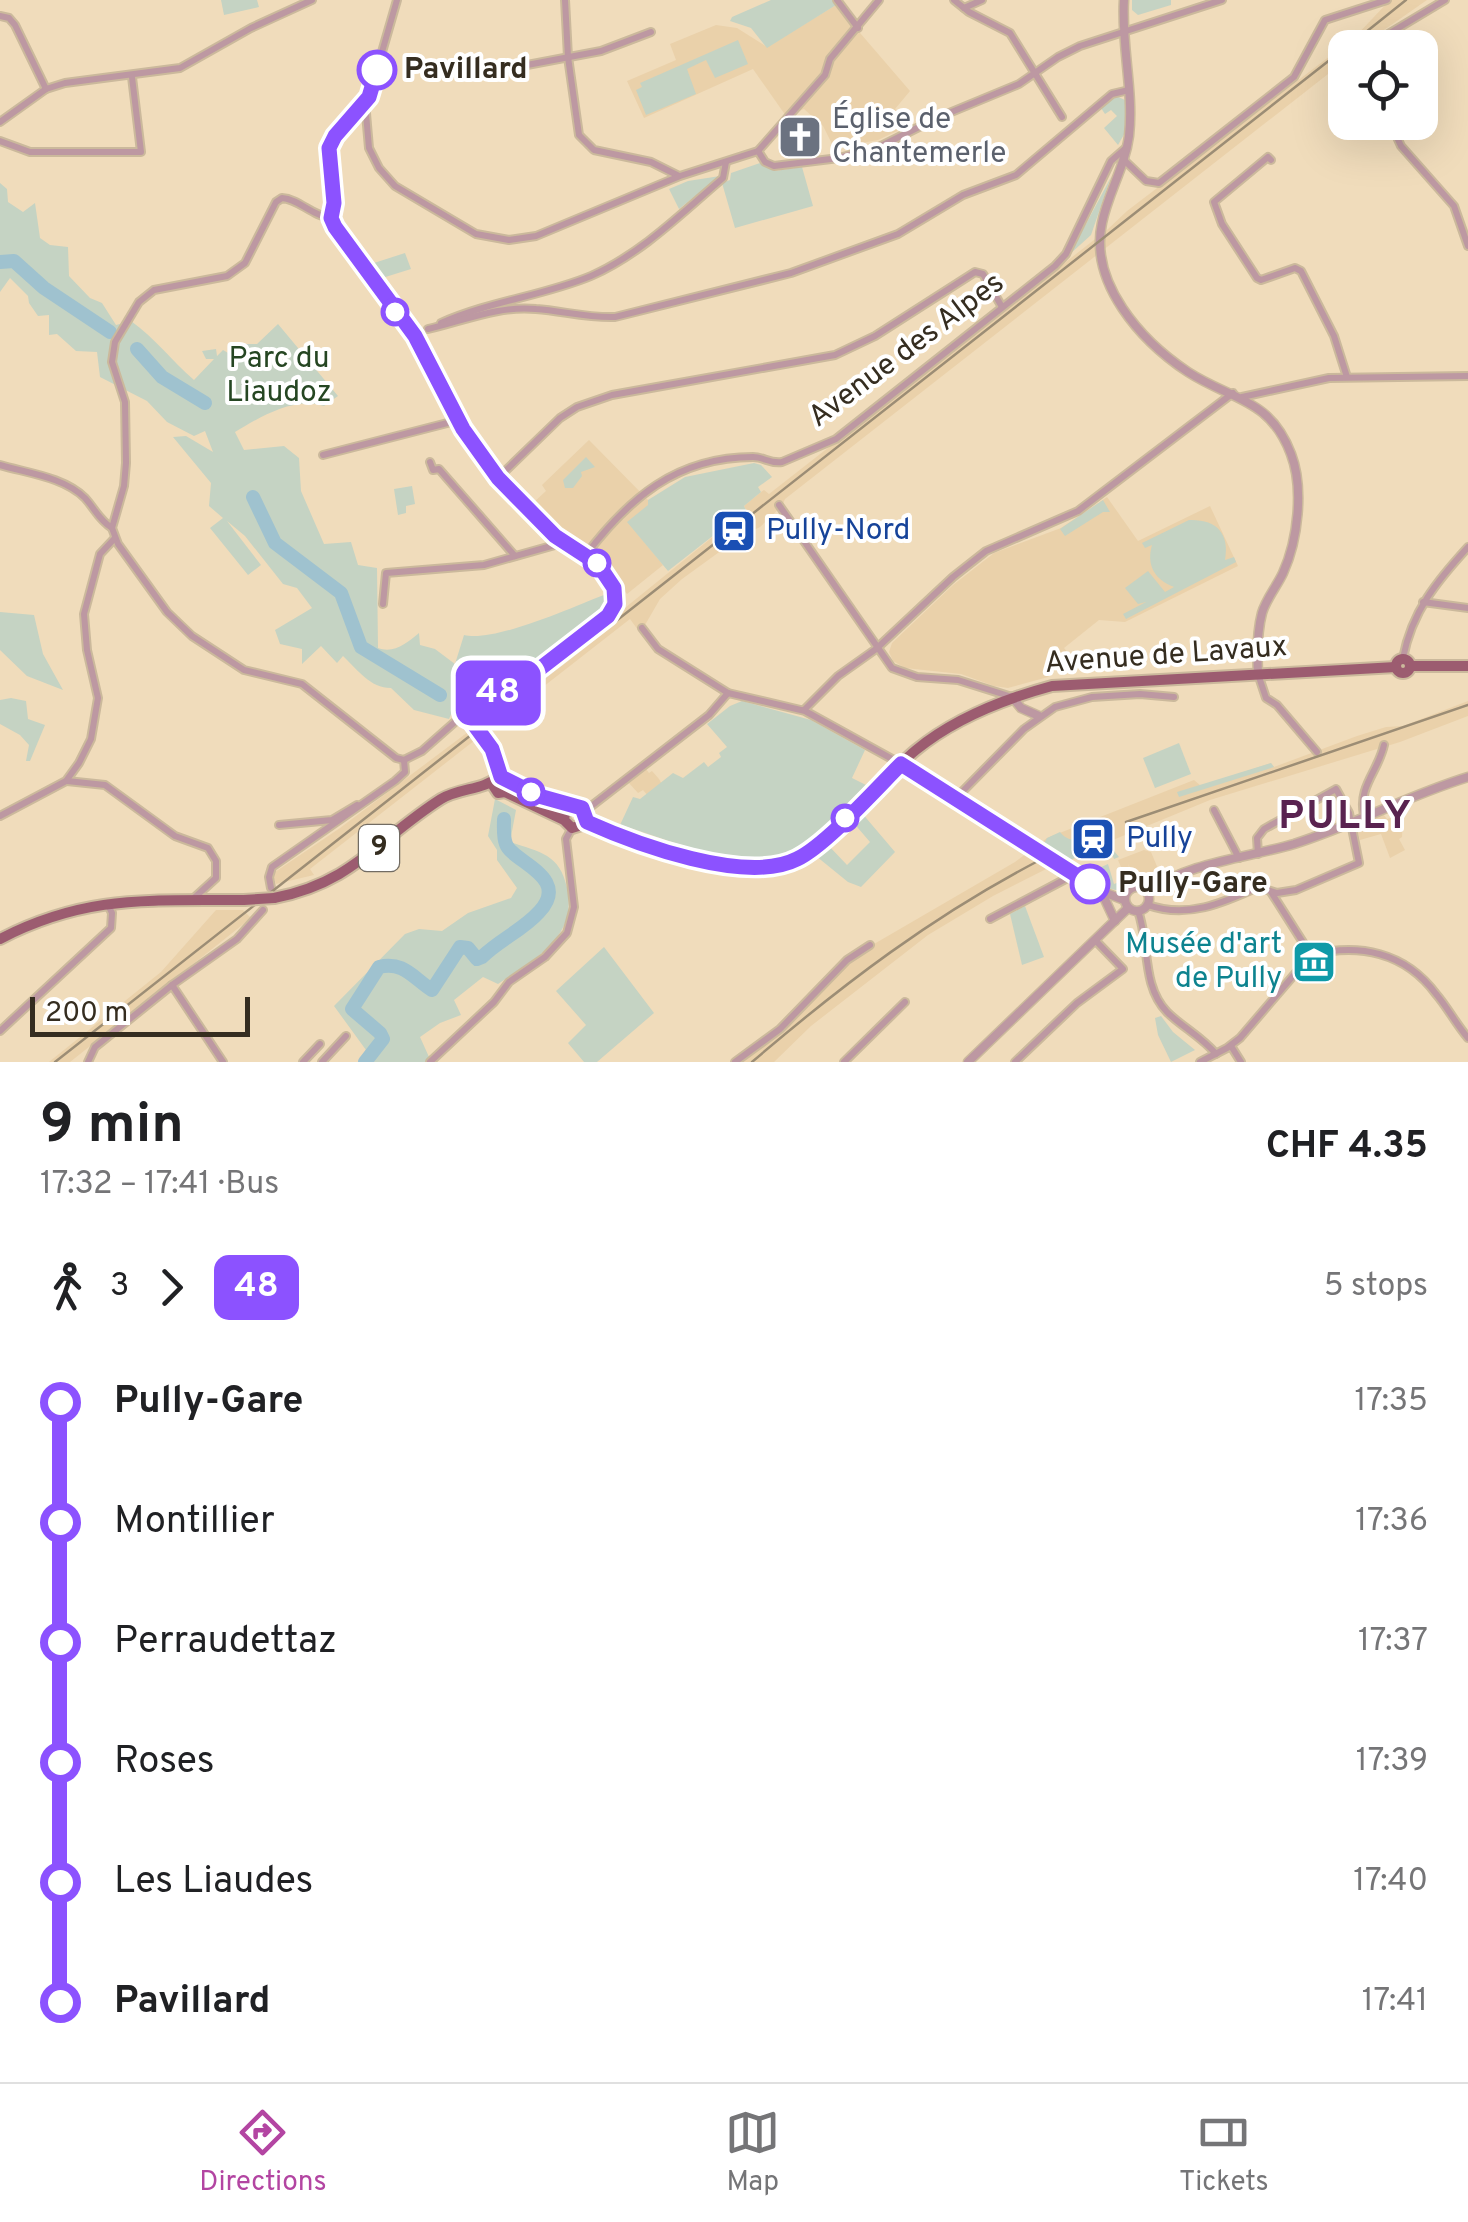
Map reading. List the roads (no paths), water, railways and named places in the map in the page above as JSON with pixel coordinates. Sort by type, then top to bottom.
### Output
[{"type":"main road","name":"Avenue de Lavaux","points":[[572,806],[638,841],[746,868],[776,867],[813,849],[936,735],[1012,697],[1052,686],[1403,664],[1468,666]]},
{"type":"main road","points":[[502,784],[572,806],[565,813],[568,824]]},
{"type":"main road","points":[[502,784],[568,824],[580,828],[586,816]]},
{"type":"main road","name":"9","points":[[0,939],[34,922],[106,902],[244,900],[313,889],[365,860],[440,800],[460,791],[502,784]]},
{"type":"street","points":[[0,122],[46,88],[180,68],[312,0]]},
{"type":"street","points":[[397,0],[365,102],[372,155],[386,177],[462,228],[509,240],[546,234],[680,176],[758,151],[825,75],[830,59],[879,0]]},
{"type":"street","points":[[566,0],[575,124],[585,143],[605,154],[651,162],[680,176]]},
{"type":"street","points":[[836,0],[858,28]]},
{"type":"street","points":[[954,0],[1010,33],[1062,117]]},
{"type":"street","points":[[962,8],[982,0]]},
{"type":"street","points":[[1124,0],[1128,147],[1101,228],[1100,256],[1112,289],[1154,346],[1193,375],[1261,408],[1275,423],[1291,453],[1297,490],[1287,562],[1262,613],[1258,674],[1266,698],[1277,705],[1317,752]]},
{"type":"street","points":[[758,151],[765,162],[774,166],[861,154],[1004,92],[1080,46],[1222,0]]},
{"type":"street","points":[[1108,168],[1124,165],[1152,183],[1166,178],[1294,77],[1325,20],[1387,0]]},
{"type":"street","points":[[1395,30],[1444,0]]},
{"type":"street","points":[[0,16],[10,18],[15,25],[46,88]]},
{"type":"street","points":[[484,73],[601,51],[652,32]]},
{"type":"street","points":[[0,141],[30,152],[141,152],[132,76]]},
{"type":"street","points":[[428,330],[514,308],[589,318],[615,317],[791,274],[898,234],[966,193],[1016,175],[1112,94],[1129,90]]},
{"type":"street","points":[[271,888],[268,876],[279,862],[368,802],[405,772],[406,760],[465,712],[533,674],[613,610],[614,588],[598,564],[563,542],[498,478],[459,420],[415,336],[338,233],[331,218],[334,203],[329,148],[365,102]]},
{"type":"street","points":[[1398,140],[1454,206],[1468,246]]},
{"type":"street","name":"Avenue des Alpes","points":[[586,556],[629,505],[666,478],[750,457],[773,464],[782,462],[836,439],[1066,254],[1111,160],[1128,147]]},
{"type":"street","points":[[1271,160],[1268,157],[1214,202],[1257,278],[1296,268],[1301,271],[1334,336],[1347,377]]},
{"type":"street","points":[[415,336],[474,310],[566,285],[615,264],[724,178],[726,162]]},
{"type":"street","points":[[331,218],[318,216],[282,198],[237,270],[212,280],[162,286],[139,302],[112,352],[124,402],[126,463],[112,528],[167,612],[192,636],[244,670],[302,684],[385,750],[406,760]]},
{"type":"street","points":[[498,478],[577,407],[612,395],[835,355],[898,322],[968,274],[984,274],[1002,307]]},
{"type":"street","points":[[804,710],[838,676],[876,650],[986,551],[1078,511],[1238,395],[1347,377],[1468,376]]},
{"type":"street","points":[[323,454],[459,420]]},
{"type":"street","points":[[430,462],[433,470],[438,469],[516,556]]},
{"type":"street","points":[[0,465],[63,483],[84,497],[101,521],[112,528]]},
{"type":"street","points":[[779,505],[892,668],[902,674],[958,680],[1012,697],[1027,712],[1039,716]]},
{"type":"street","points":[[0,816],[66,781],[79,763],[96,724],[98,698],[84,614],[100,554],[115,538]]},
{"type":"street","points":[[383,604],[386,573],[462,568],[563,542]]},
{"type":"street","points":[[1403,664],[1409,632],[1423,602],[1468,546]]},
{"type":"street","points":[[1423,602],[1468,608]]},
{"type":"street","points":[[642,628],[658,650],[728,694],[804,710],[901,764],[1130,906],[1211,907],[1258,886],[1270,891],[1296,890],[1359,863],[1350,821],[1336,789],[1264,829],[1256,838],[1258,854]]},
{"type":"street","points":[[987,691],[988,707]]},
{"type":"street","points":[[1027,712],[1030,692]]},
{"type":"street","points":[[586,816],[709,715],[728,694]]},
{"type":"street","points":[[956,798],[1039,716],[1064,703],[1106,696],[1174,697]]},
{"type":"street","points":[[465,712],[476,726]]},
{"type":"street","points":[[483,735],[492,749],[502,784]]},
{"type":"street","points":[[1364,816],[1362,790],[1381,760],[1384,745]]},
{"type":"street","points":[[1147,892],[1178,876],[1297,843],[1403,798],[1467,780]]},
{"type":"street","points":[[66,781],[105,785],[176,836],[208,848],[216,861],[216,878],[192,900]]},
{"type":"street","points":[[279,825],[332,820],[353,806],[368,802]]},
{"type":"street","points":[[1214,810],[1239,858]]},
{"type":"street","points":[[430,1062],[510,982],[545,957],[567,933],[574,907],[566,838],[568,824]]},
{"type":"street","points":[[990,918],[1075,874]]},
{"type":"street","points":[[1148,904],[1147,892],[1140,887],[1126,892],[1148,972],[1167,1012],[1216,1054]]},
{"type":"street","points":[[1101,891],[1115,921]]},
{"type":"street","points":[[1270,891],[1311,955]]},
{"type":"street","points":[[0,1031],[111,928],[112,913],[106,902]]},
{"type":"street","points":[[974,1060],[1130,906]]},
{"type":"street","points":[[88,1062],[96,1048],[172,985],[237,939],[262,910]]},
{"type":"street","points":[[1014,1062],[1077,1002],[1123,969],[1095,940]]},
{"type":"street","points":[[735,1062],[780,1029],[847,960],[870,945]]},
{"type":"street","points":[[1200,1062],[1231,1046],[1311,955],[1339,949],[1397,959],[1435,992],[1468,1038]]},
{"type":"street","points":[[172,985],[221,1059],[206,1062]]},
{"type":"street","points":[[844,1062],[905,1002]]},
{"type":"street","points":[[322,1062],[346,1036]]},
{"type":"street","points":[[303,1062],[320,1044]]},
{"type":"street","points":[[1231,1046],[1241,1062]]},
{"type":"waterway","points":[[0,262],[14,261],[44,288],[110,332]]},
{"type":"waterway","points":[[137,349],[162,377],[205,403]]},
{"type":"waterway","points":[[253,497],[275,543],[341,593],[361,647],[440,695]]},
{"type":"waterway","points":[[365,1062],[383,1039],[352,1009],[379,967],[402,968],[432,990],[460,947],[468,948],[477,959],[482,957],[533,918],[547,900],[549,889],[545,880],[506,844],[504,819]]},
{"type":"railway","points":[[1368,30],[1406,0]]},
{"type":"railway","points":[[55,1062],[1328,61]]},
{"type":"railway","points":[[1126,822],[1468,705]]},
{"type":"railway","points":[[752,1062],[890,952],[1040,860]]},
{"type":"place","name":"Pavillard","points":[[377,70]]},
{"type":"place","name":"Église de Chantemerle","points":[[800,137]]},
{"type":"place","name":"Pully-Nord","points":[[734,531]]},
{"type":"place","name":"Pully","points":[[1093,839]]},
{"type":"place","name":"Pully-Gare","points":[[1090,884]]},
{"type":"place","name":"Musée d'art de Pully","points":[[1314,962]]},
{"type":"district","name":"PULLY","points":[[1346,818]]},
{"type":"park label","name":"Parc du Liaudoz","points":[[279,376]]}]
